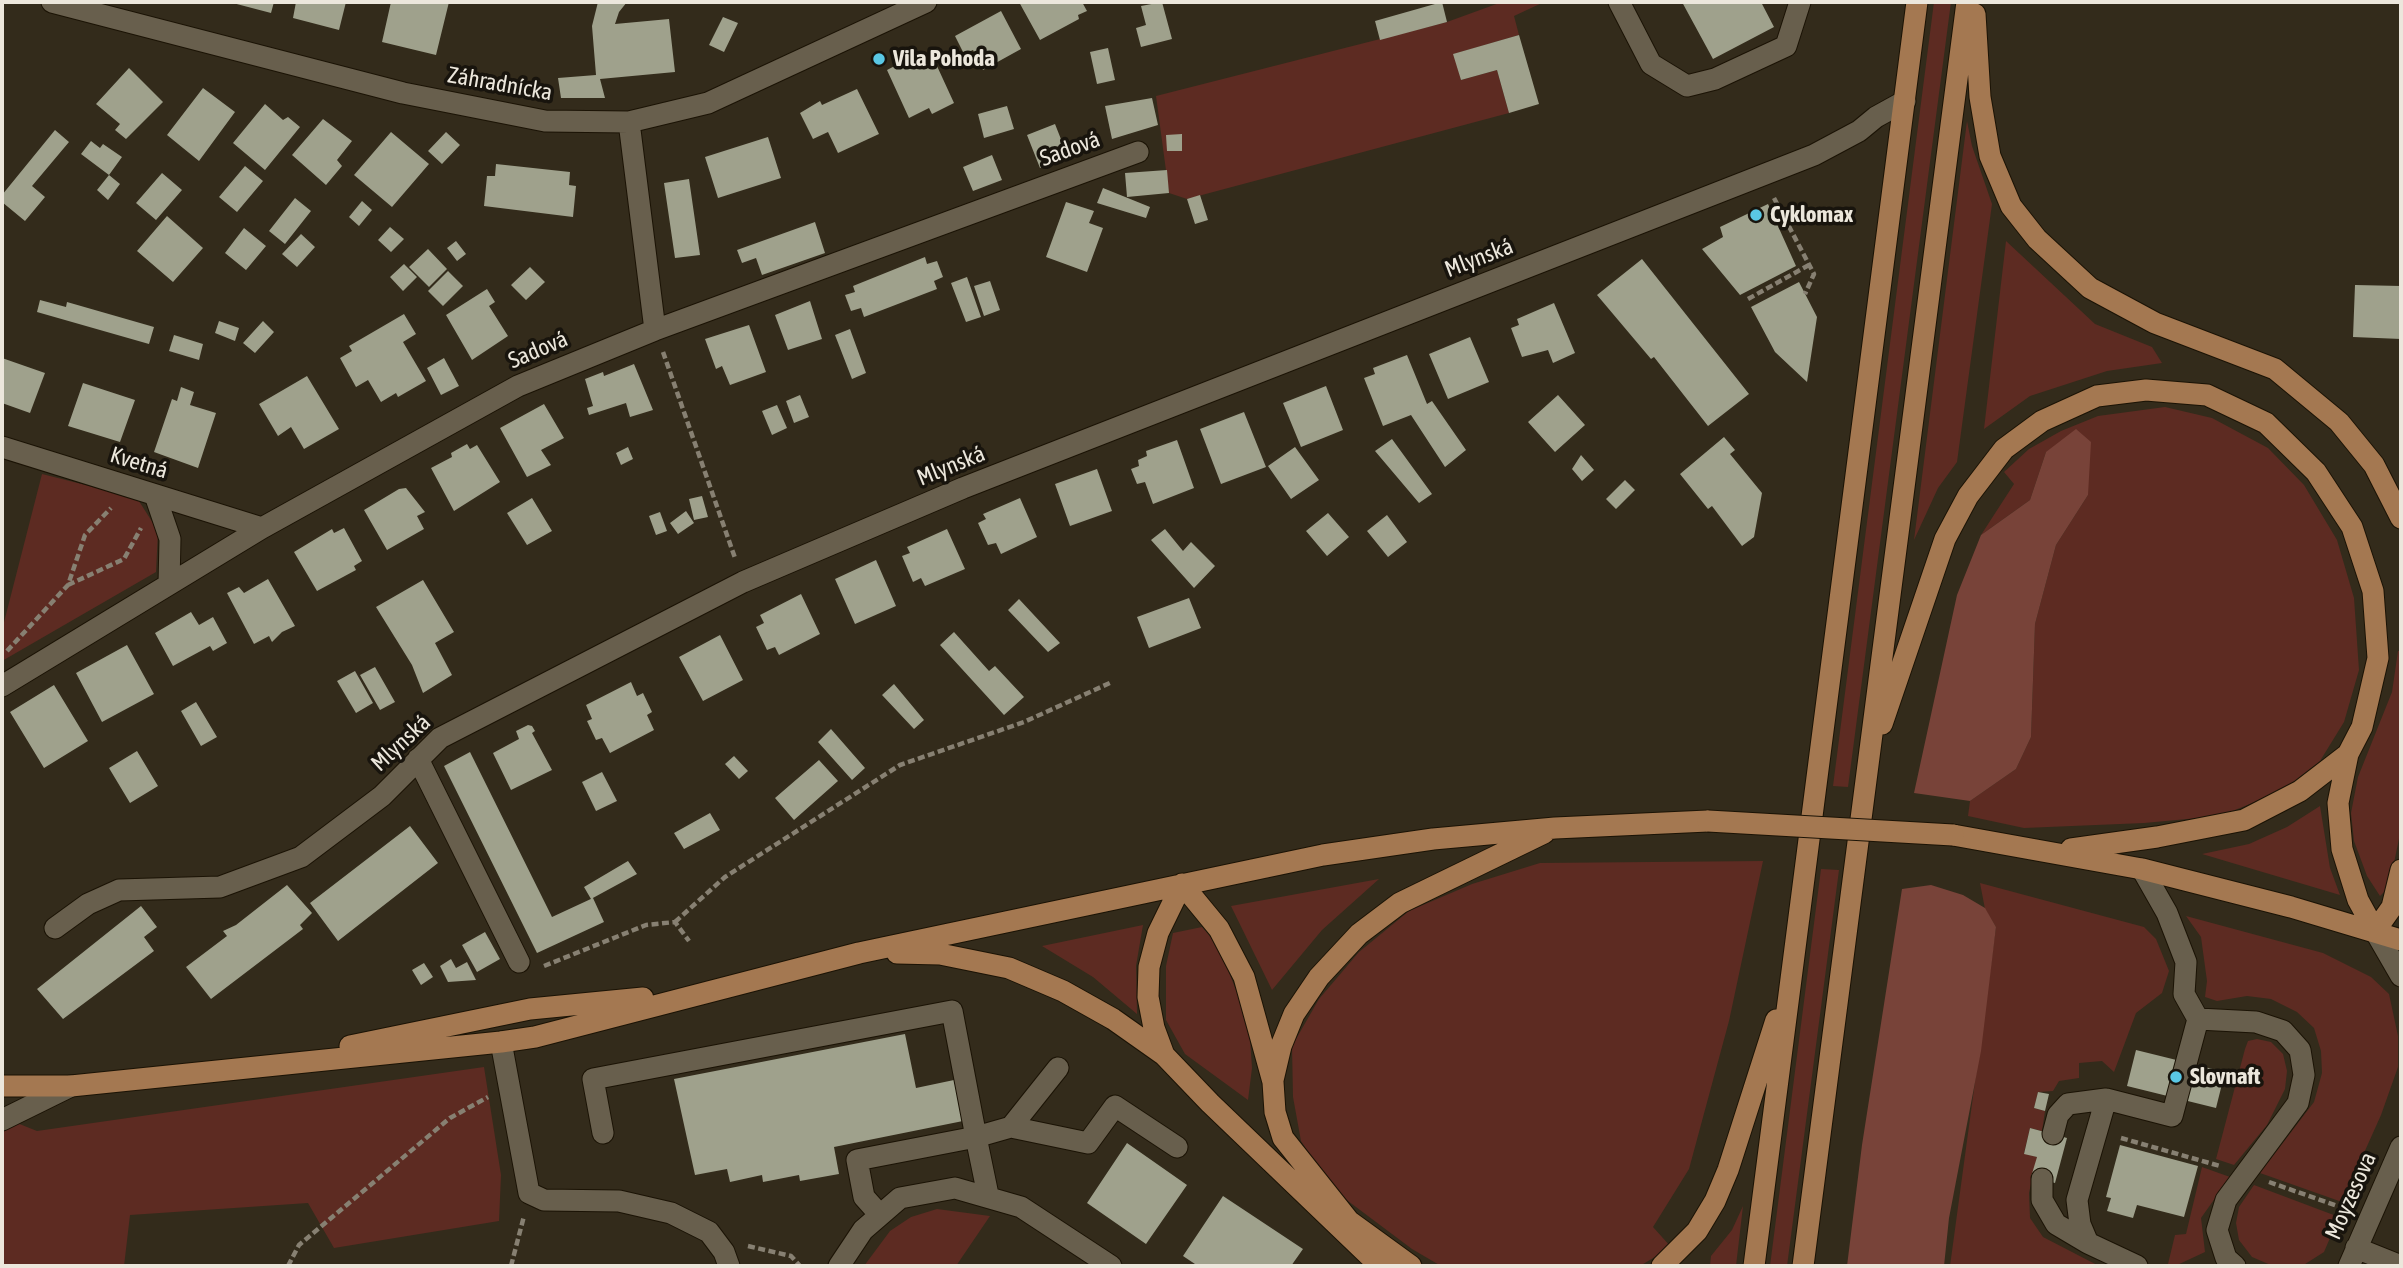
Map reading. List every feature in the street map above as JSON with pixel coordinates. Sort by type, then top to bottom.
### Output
[{"type":"main road","points":[[1754,1266],[1917,2]]},
{"type":"main road","points":[[1803,1266],[1967,2]]},
{"type":"main road","points":[[1975,2],[1980,97],[1990,156],[2011,206],[2038,239],[2090,288],[2155,323],[2275,369],[2339,422],[2374,464],[2401,518]]},
{"type":"main road","points":[[1867,769],[1945,539],[1958,513],[2004,449],[2042,421],[2097,396],[2146,390],[2207,395],[2266,423],[2316,472],[2352,527],[2373,591],[2378,658],[2362,727],[2348,754],[2337,803],[2342,849],[2358,900],[2375,931]]},
{"type":"main road","points":[[2056,851],[2157,837],[2244,820],[2300,791],[2348,754]]},
{"type":"main road","points":[[2,1086],[71,1086],[535,1037],[859,953],[1182,884],[1379,846],[1555,828],[1708,821],[1953,835],[2056,851],[2143,869],[2401,940]]},
{"type":"main road","points":[[1273,1082],[1281,1046],[1294,1014],[1319,977],[1359,934],[1400,903],[1555,828]]},
{"type":"main road","points":[[2375,931],[2392,907],[2401,870]]},
{"type":"main road","points":[[1164,1055],[1154,1028],[1148,997],[1149,967],[1158,933],[1182,884]]},
{"type":"main road","points":[[1182,884],[1219,929],[1236,959],[1273,1082],[1275,1112],[1283,1138],[1349,1221],[1411,1266]]},
{"type":"main road","points":[[859,953],[940,954],[1009,968],[1063,991],[1113,1019],[1164,1055],[1210,1103],[1380,1266]]},
{"type":"main road","points":[[1662,1266],[1697,1231],[1715,1201],[1728,1170],[1793,968]]},
{"type":"main road","points":[[228,1071],[530,1009],[708,991]]},
{"type":"street","name":"Záhradnícka","points":[[52,2],[403,93],[545,121],[629,122],[708,103],[926,2]]},
{"type":"street","points":[[1619,2],[1651,64],[1687,86],[1715,79],[1786,46],[1800,2]]},
{"type":"street","name":"Mlynská","points":[[55,928],[88,904],[120,890],[220,887],[301,857],[382,796],[440,738],[743,582],[963,488],[1833,146],[1905,102]]},
{"type":"street","points":[[629,122],[655,330]]},
{"type":"street","name":"Sadová","points":[[2,686],[262,528],[519,386],[655,330],[1138,152]]},
{"type":"street","name":"Kvetná","points":[[2,447],[262,528]]},
{"type":"street","points":[[143,492],[170,539],[169,584]]},
{"type":"street","points":[[418,759],[519,962]]},
{"type":"street","points":[[2053,1134],[2058,1115],[2068,1104],[2106,1099],[2172,1116],[2198,1019],[2184,994],[2186,962],[2167,913],[2143,869]]},
{"type":"street","points":[[2375,931],[2401,976]]},
{"type":"street","points":[[603,1133],[593,1079],[952,1011],[988,1195]]},
{"type":"street","points":[[2198,1019],[2256,1023],[2283,1031],[2300,1050],[2304,1075],[2298,1103],[2226,1200],[2217,1230],[2226,1258],[2235,1266]]},
{"type":"street","points":[[501,1042],[529,1194],[544,1200],[619,1202],[671,1213],[709,1232],[724,1252],[729,1266]]},
{"type":"street","points":[[1011,1127],[1058,1068]]},
{"type":"street","points":[[2,1119],[71,1086]]},
{"type":"street","points":[[2088,1243],[2080,1224],[2077,1200],[2106,1099]]},
{"type":"street","points":[[880,1215],[864,1197],[858,1160],[1011,1127],[1088,1143],[1115,1106],[1177,1147]]},
{"type":"street","name":"Moyzesova","points":[[2353,1257],[2401,1147]]},
{"type":"street","points":[[2042,1179],[2042,1200],[2056,1224],[2088,1243],[2137,1266]]},
{"type":"street","points":[[839,1266],[863,1230],[900,1198],[955,1188],[1021,1206],[1111,1266]]},
{"type":"street","points":[[2353,1257],[2401,1266]]},
{"type":"path","points":[[1762,175],[1814,274],[1805,294]]},
{"type":"path","points":[[1748,299],[1809,265]]},
{"type":"path","points":[[655,330],[743,582]]},
{"type":"path","points":[[68,585],[85,535],[143,492]]},
{"type":"path","points":[[2,657],[68,585],[124,559],[143,524],[143,492]]},
{"type":"path","points":[[519,962],[544,966],[646,925],[676,922],[725,877],[900,765],[1024,722],[1112,682]]},
{"type":"path","points":[[676,922],[689,941]]},
{"type":"path","points":[[288,1266],[299,1245],[450,1118],[508,1086]]},
{"type":"path","points":[[511,1266],[529,1194]]},
{"type":"path","points":[[740,1244],[791,1256],[800,1266]]},
{"type":"shaded area","points":[[1502,2],[1544,2],[1514,16],[1519,35],[1454,54],[1461,80],[1497,70],[1509,113],[1187,199],[1169,193],[1156,96],[1447,22]]},
{"type":"shaded area","points":[[1934,2],[1951,2],[1848,787],[1833,786]]},
{"type":"shaded area","points":[[1967,121],[1972,146],[1992,204],[1957,462],[1938,488],[1914,540]]},
{"type":"shaded area","points":[[2006,241],[2095,324],[2152,347],[2162,363],[2107,371],[2030,396],[1984,429]]},
{"type":"shaded area","points":[[2165,407],[2212,418],[2268,448],[2304,485],[2337,540],[2354,598],[2359,670],[2344,722],[2320,761],[2280,792],[2220,816],[2144,823],[2024,828],[1968,816],[1970,801],[2016,769],[2031,737],[2035,624],[2056,545],[2088,495],[2046,452],[2030,500],[1981,535],[2014,484],[2004,472],[2029,449],[2061,431],[2098,416]]},
{"type":"shaded area","points":[[2076,429],[2091,442],[2088,495],[2056,545],[2035,624],[2031,737],[2016,769],[1970,801],[1914,793],[1957,595],[1981,535],[2030,500],[2046,452]]},
{"type":"shaded area","points":[[42,474],[137,498],[158,531],[156,572],[2,661],[2,630]]},
{"type":"shaded area","points":[[2398,651],[2401,651],[2401,829],[2389,887],[2380,896],[2367,876],[2354,841],[2351,813],[2358,777],[2392,692]]},
{"type":"shaded area","points":[[2320,806],[2330,868],[2340,895],[2202,854],[2249,844],[2287,827]]},
{"type":"shaded area","points":[[1763,861],[1729,1021],[1689,1169],[1653,1227],[1671,1247],[1640,1266],[1441,1266],[1412,1249],[1332,1189],[1301,1141],[1293,1097],[1292,1046],[1319,999],[1359,952],[1409,911],[1472,884],[1540,863]]},
{"type":"shaded area","points":[[1821,869],[1839,870],[1787,1266],[1770,1266]]},
{"type":"shaded area","points":[[1379,879],[1322,930],[1272,990],[1231,906]]},
{"type":"shaded area","points":[[1980,883],[2144,927],[2156,939],[2169,971],[2162,993],[2136,1013],[2114,1072],[2102,1061],[2079,1063],[2079,1078],[2059,1081],[2053,1091],[2038,1092],[2034,1108],[2045,1111],[2042,1131],[2030,1128],[2024,1153],[2037,1157],[2029,1193],[2030,1218],[2043,1237],[2099,1266],[1950,1266],[1996,927],[1985,909]]},
{"type":"shaded area","points":[[1931,885],[1963,895],[1985,908],[1996,927],[1981,1051],[1949,1218],[1944,1266],[1847,1266],[1862,1145],[1902,889]]},
{"type":"shaded area","points":[[2186,916],[2323,953],[2371,977],[2389,994],[2398,1036],[2398,1067],[2381,1115],[2342,1202],[2260,1173],[2314,1102],[2322,1073],[2321,1051],[2314,1028],[2297,1012],[2271,999],[2247,996],[2217,1001],[2205,997],[2207,981],[2201,937]]},
{"type":"shaded area","points":[[1143,925],[1136,966],[1137,1014],[1093,977],[1042,946]]},
{"type":"shaded area","points":[[1202,927],[1219,947],[1249,1023],[1252,1068],[1248,1100],[1185,1054],[1166,1020],[1166,966],[1173,933]]},
{"type":"shaded area","points":[[2257,1039],[2271,1042],[2283,1054],[2287,1071],[2285,1089],[2267,1125],[2234,1165],[2216,1159],[2245,1049],[2248,1041]]},
{"type":"shaded area","points":[[484,1067],[501,1175],[499,1221],[334,1248],[308,1203],[130,1215],[124,1266],[2,1266],[2,1117],[37,1131]]},
{"type":"shaded area","points":[[2202,1167],[2230,1177],[2201,1218],[2205,1252],[2175,1266],[2168,1264],[2175,1235],[2186,1234]]},
{"type":"shaded area","points":[[2254,1185],[2339,1217],[2324,1252],[2302,1266],[2273,1266],[2252,1257],[2239,1240],[2236,1223],[2239,1207]]},
{"type":"shaded area","points":[[1743,1206],[1736,1266],[1710,1266],[1711,1256],[1732,1230]]},
{"type":"shaded area","points":[[937,1209],[990,1216],[956,1266],[864,1266],[890,1231],[911,1217]]},
{"type":"building","points":[[229,2],[274,2],[271,13]]},
{"type":"building","points":[[296,2],[346,2],[339,30],[293,18]]},
{"type":"building","points":[[391,2],[449,2],[436,55],[382,42]]},
{"type":"building","points":[[598,2],[627,2],[619,12],[615,24],[669,19],[675,72],[600,79],[605,98],[561,98],[558,78],[596,75],[592,26]]},
{"type":"building","points":[[1019,2],[1082,2],[1087,11],[1078,15],[1079,19],[1040,40]]},
{"type":"building","points":[[1162,2],[1172,39],[1141,47],[1136,28],[1146,25],[1141,6]]},
{"type":"building","points":[[1442,2],[1447,22],[1380,40],[1375,21]]},
{"type":"building","points":[[1682,2],[1761,2],[1774,27],[1713,59]]},
{"type":"building","points":[[1001,11],[1021,49],[983,70],[973,50],[964,54],[955,36]]},
{"type":"building","points":[[723,17],[738,23],[724,52],[709,45]]},
{"type":"building","points":[[1519,35],[1539,104],[1509,113],[1497,70],[1461,80],[1453,54]]},
{"type":"building","points":[[1108,48],[1115,80],[1097,84],[1090,52]]},
{"type":"building","points":[[931,53],[954,103],[932,114],[929,108],[909,118],[887,70],[908,59],[911,63]]},
{"type":"building","points":[[129,68],[163,102],[126,139],[115,130],[120,124],[96,104]]},
{"type":"building","points":[[203,88],[235,112],[199,161],[167,135]]},
{"type":"building","points":[[857,89],[879,134],[838,153],[828,132],[813,139],[800,113],[820,101],[822,105]]},
{"type":"building","points":[[1152,98],[1158,125],[1112,139],[1105,106]]},
{"type":"building","points":[[265,104],[283,120],[288,117],[300,127],[265,170],[233,143]]},
{"type":"building","points":[[1007,106],[1014,129],[984,138],[978,114]]},
{"type":"building","points":[[323,119],[352,141],[337,160],[342,166],[326,185],[292,155]]},
{"type":"building","points":[[1055,124],[1068,157],[1040,168],[1027,135]]},
{"type":"building","points":[[55,130],[69,142],[32,186],[45,197],[25,221],[2,202],[2,195]]},
{"type":"building","points":[[391,132],[429,164],[392,207],[354,175]]},
{"type":"building","points":[[446,132],[460,145],[442,164],[428,151]]},
{"type":"building","points":[[1182,134],[1182,151],[1167,151],[1166,135]]},
{"type":"building","points":[[768,137],[781,178],[718,198],[705,157]]},
{"type":"building","points":[[91,141],[100,148],[103,144],[122,157],[109,175],[81,154]]},
{"type":"building","points":[[992,155],[1002,180],[973,191],[963,167]]},
{"type":"building","points":[[496,164],[570,172],[569,185],[576,186],[573,217],[484,206],[487,176],[495,176]]},
{"type":"building","points":[[245,166],[263,181],[237,212],[219,197]]},
{"type":"building","points":[[1167,170],[1169,193],[1127,197],[1125,173]]},
{"type":"building","points":[[162,173],[182,190],[156,220],[136,203]]},
{"type":"building","points":[[109,175],[120,184],[108,200],[97,190]]},
{"type":"building","points":[[689,179],[700,255],[675,258],[664,183]]},
{"type":"building","points":[[1103,188],[1150,207],[1146,218],[1097,203]]},
{"type":"building","points":[[1200,195],[1208,220],[1195,224],[1187,199]]},
{"type":"building","points":[[295,198],[311,211],[285,244],[269,231]]},
{"type":"building","points":[[362,201],[372,210],[359,226],[349,217]]},
{"type":"building","points":[[1066,202],[1094,211],[1089,223],[1103,228],[1087,272],[1046,257]]},
{"type":"building","points":[[1768,204],[1796,266],[1740,295],[1702,249],[1723,237],[1720,227]]},
{"type":"building","points":[[167,216],[203,248],[173,282],[137,251]]},
{"type":"building","points":[[815,222],[825,253],[762,275],[756,258],[742,263],[737,250]]},
{"type":"building","points":[[390,227],[404,239],[391,252],[378,240]]},
{"type":"building","points":[[244,228],[266,246],[246,270],[225,253]]},
{"type":"building","points":[[301,234],[315,247],[297,267],[282,254]]},
{"type":"building","points":[[456,241],[466,254],[457,261],[447,248]]},
{"type":"building","points":[[428,249],[447,269],[429,287],[409,267]]},
{"type":"building","points":[[925,257],[927,264],[937,261],[943,277],[934,281],[937,289],[864,317],[861,308],[851,311],[845,295],[855,292],[853,286]]},
{"type":"building","points":[[1642,259],[1749,394],[1708,426],[1654,357],[1651,359],[1597,295]]},
{"type":"building","points":[[404,264],[417,277],[403,291],[390,277]]},
{"type":"building","points":[[530,267],[545,282],[526,300],[511,285]]},
{"type":"building","points":[[448,271],[463,286],[443,306],[428,291]]},
{"type":"building","points":[[967,277],[981,317],[966,322],[951,283]]},
{"type":"building","points":[[990,281],[1000,310],[984,316],[974,286]]},
{"type":"building","points":[[1799,282],[1817,317],[1807,382],[1775,352],[1751,307]]},
{"type":"building","points":[[2355,285],[2401,286],[2401,339],[2353,337]]},
{"type":"building","points":[[487,289],[495,302],[489,306],[508,336],[472,360],[446,315]]},
{"type":"building","points":[[40,300],[66,307],[67,302],[154,327],[149,344],[37,312]]},
{"type":"building","points":[[810,301],[822,339],[788,350],[775,315]]},
{"type":"building","points":[[1554,303],[1575,353],[1553,363],[1548,350],[1522,357],[1511,328],[1519,325],[1517,319]]},
{"type":"building","points":[[404,314],[416,334],[403,342],[426,381],[398,397],[396,393],[381,402],[368,380],[356,387],[340,358],[352,351],[349,346]]},
{"type":"building","points":[[219,321],[239,328],[235,341],[215,333]]},
{"type":"building","points":[[263,321],[274,332],[255,353],[243,343]]},
{"type":"building","points":[[749,325],[766,372],[730,385],[722,366],[716,369],[705,339]]},
{"type":"building","points":[[850,329],[866,373],[852,379],[835,335]]},
{"type":"building","points":[[174,335],[203,344],[199,360],[169,351]]},
{"type":"building","points":[[1470,337],[1489,382],[1448,399],[1429,354]]},
{"type":"building","points":[[1407,355],[1427,404],[1432,401],[1466,450],[1445,467],[1411,415],[1383,426],[1364,378],[1375,374],[1373,368]]},
{"type":"building","points":[[2,358],[45,373],[30,413],[2,403]]},
{"type":"building","points":[[444,358],[459,386],[441,395],[427,368]]},
{"type":"building","points":[[634,364],[653,410],[630,417],[626,403],[589,415],[587,408],[593,406],[585,379],[603,372],[604,376]]},
{"type":"building","points":[[307,376],[339,429],[304,449],[291,427],[278,436],[259,404]]},
{"type":"building","points":[[83,383],[135,400],[120,442],[68,426]]},
{"type":"building","points":[[1326,386],[1343,430],[1301,447],[1283,403]]},
{"type":"building","points":[[181,387],[194,392],[190,405],[216,413],[198,468],[154,452],[172,399],[177,401]]},
{"type":"building","points":[[800,395],[809,417],[794,423],[786,401]]},
{"type":"building","points":[[1558,395],[1585,425],[1555,452],[1528,422]]},
{"type":"building","points":[[544,404],[564,438],[541,450],[551,465],[527,477],[500,428]]},
{"type":"building","points":[[777,405],[787,428],[772,435],[762,411]]},
{"type":"building","points":[[1244,412],[1266,467],[1221,484],[1200,429]]},
{"type":"building","points":[[1724,437],[1735,450],[1730,454],[1762,493],[1754,537],[1742,546],[1712,506],[1708,509],[1680,474]]},
{"type":"building","points":[[1392,439],[1432,494],[1419,503],[1375,451]]},
{"type":"building","points":[[1177,440],[1194,488],[1153,504],[1145,482],[1137,484],[1131,469],[1139,466],[1138,460],[1147,456],[1146,451]]},
{"type":"building","points":[[467,444],[470,449],[477,445],[500,482],[454,511],[431,468],[452,457],[451,453]]},
{"type":"building","points":[[628,447],[633,459],[621,465],[616,453]]},
{"type":"building","points":[[1295,447],[1319,480],[1291,499],[1268,466]]},
{"type":"building","points":[[1581,455],[1594,470],[1582,481],[1572,469]]},
{"type":"building","points":[[1097,469],[1112,511],[1070,526],[1055,484]]},
{"type":"building","points":[[1625,480],[1635,490],[1616,509],[1606,499]]},
{"type":"building","points":[[406,488],[425,512],[417,516],[424,529],[387,550],[364,510],[399,489]]},
{"type":"building","points":[[702,496],[708,517],[694,520],[689,499]]},
{"type":"building","points":[[532,498],[552,531],[527,545],[507,513]]},
{"type":"building","points":[[1020,498],[1037,537],[1001,554],[996,543],[988,545],[978,523],[986,519],[983,514]]},
{"type":"building","points":[[686,511],[694,523],[678,534],[670,523]]},
{"type":"building","points":[[660,512],[667,531],[656,535],[649,516]]},
{"type":"building","points":[[1328,513],[1349,537],[1327,556],[1306,531]]},
{"type":"building","points":[[1387,515],[1407,542],[1388,557],[1367,531]]},
{"type":"building","points":[[344,528],[362,561],[354,566],[356,570],[317,591],[294,552],[332,529],[334,533]]},
{"type":"building","points":[[947,529],[965,569],[925,586],[921,578],[913,582],[902,556],[910,553],[907,547]]},
{"type":"building","points":[[1165,529],[1183,551],[1191,542],[1215,566],[1194,588],[1151,540]]},
{"type":"building","points":[[876,560],[896,606],[855,624],[835,579]]},
{"type":"building","points":[[268,579],[295,626],[282,632],[272,642],[269,636],[254,644],[227,593],[239,587],[244,593]]},
{"type":"building","points":[[423,580],[454,632],[435,643],[452,675],[423,693],[412,665],[376,607]]},
{"type":"building","points":[[801,594],[820,634],[779,655],[775,647],[767,650],[756,627],[764,623],[760,615]]},
{"type":"building","points":[[1189,598],[1201,628],[1149,648],[1137,617]]},
{"type":"building","points":[[1019,599],[1060,643],[1048,652],[1008,610]]},
{"type":"building","points":[[191,612],[199,625],[213,617],[227,643],[213,651],[210,646],[173,666],[155,633]]},
{"type":"building","points":[[954,632],[989,671],[995,666],[1024,697],[1004,715],[940,645]]},
{"type":"building","points":[[720,635],[743,680],[703,701],[679,657]]},
{"type":"building","points":[[127,645],[154,694],[102,722],[76,673]]},
{"type":"building","points":[[375,667],[395,702],[380,710],[360,675]]},
{"type":"building","points":[[355,671],[373,703],[356,713],[337,681]]},
{"type":"building","points":[[631,682],[637,696],[643,693],[652,712],[647,715],[654,730],[610,753],[602,738],[596,740],[587,721],[592,719],[586,705]]},
{"type":"building","points":[[894,684],[924,720],[914,729],[882,695]]},
{"type":"building","points":[[54,685],[88,741],[44,768],[10,712]]},
{"type":"building","points":[[196,702],[217,737],[201,746],[181,711]]},
{"type":"building","points":[[528,725],[535,731],[532,733],[552,770],[511,790],[493,753],[519,739],[516,731]]},
{"type":"building","points":[[831,729],[865,768],[852,780],[818,742]]},
{"type":"building","points":[[137,751],[158,786],[130,803],[109,768]]},
{"type":"building","points":[[470,752],[552,917],[593,898],[604,922],[537,953],[444,766]]},
{"type":"building","points":[[734,756],[748,771],[739,779],[725,764]]},
{"type":"building","points":[[819,760],[838,781],[794,820],[775,798]]},
{"type":"building","points":[[602,772],[617,801],[596,811],[582,782]]},
{"type":"building","points":[[710,813],[720,830],[684,849],[674,833]]},
{"type":"building","points":[[410,826],[438,863],[338,941],[310,903]]},
{"type":"building","points":[[628,861],[637,874],[591,899],[584,887]]},
{"type":"building","points":[[287,885],[312,913],[300,925],[303,929],[211,999],[186,967],[227,936],[223,931],[236,925]]},
{"type":"building","points":[[141,906],[157,927],[144,937],[154,951],[63,1019],[37,989]]},
{"type":"building","points":[[485,932],[500,959],[477,972],[462,945]]},
{"type":"building","points":[[451,959],[456,968],[467,962],[476,980],[448,982],[440,966]]},
{"type":"building","points":[[424,963],[433,977],[421,985],[412,970]]},
{"type":"building","points":[[905,1034],[916,1088],[954,1080],[963,1121],[834,1147],[839,1174],[800,1181],[799,1175],[763,1182],[762,1175],[730,1182],[727,1169],[695,1175],[674,1079]]},
{"type":"building","points":[[2136,1050],[2225,1072],[2216,1108],[2127,1086]]},
{"type":"building","points":[[2038,1092],[2049,1094],[2045,1111],[2034,1108]]},
{"type":"building","points":[[2030,1128],[2067,1138],[2055,1183],[2031,1177],[2037,1157],[2024,1154]]},
{"type":"building","points":[[1127,1143],[1187,1185],[1146,1244],[1087,1203]]},
{"type":"building","points":[[2120,1145],[2198,1166],[2184,1217],[2137,1205],[2133,1218],[2107,1211],[2111,1198],[2106,1197]]},
{"type":"building","points":[[1223,1196],[1303,1249],[1291,1266],[1198,1266],[1183,1256]]},
{"type":"place","name":"Vila Pohoda","points":[[879,59]]},
{"type":"place","name":"Cyklomax","points":[[1756,215]]},
{"type":"place","name":"Slovnaft","points":[[2176,1077]]}]
